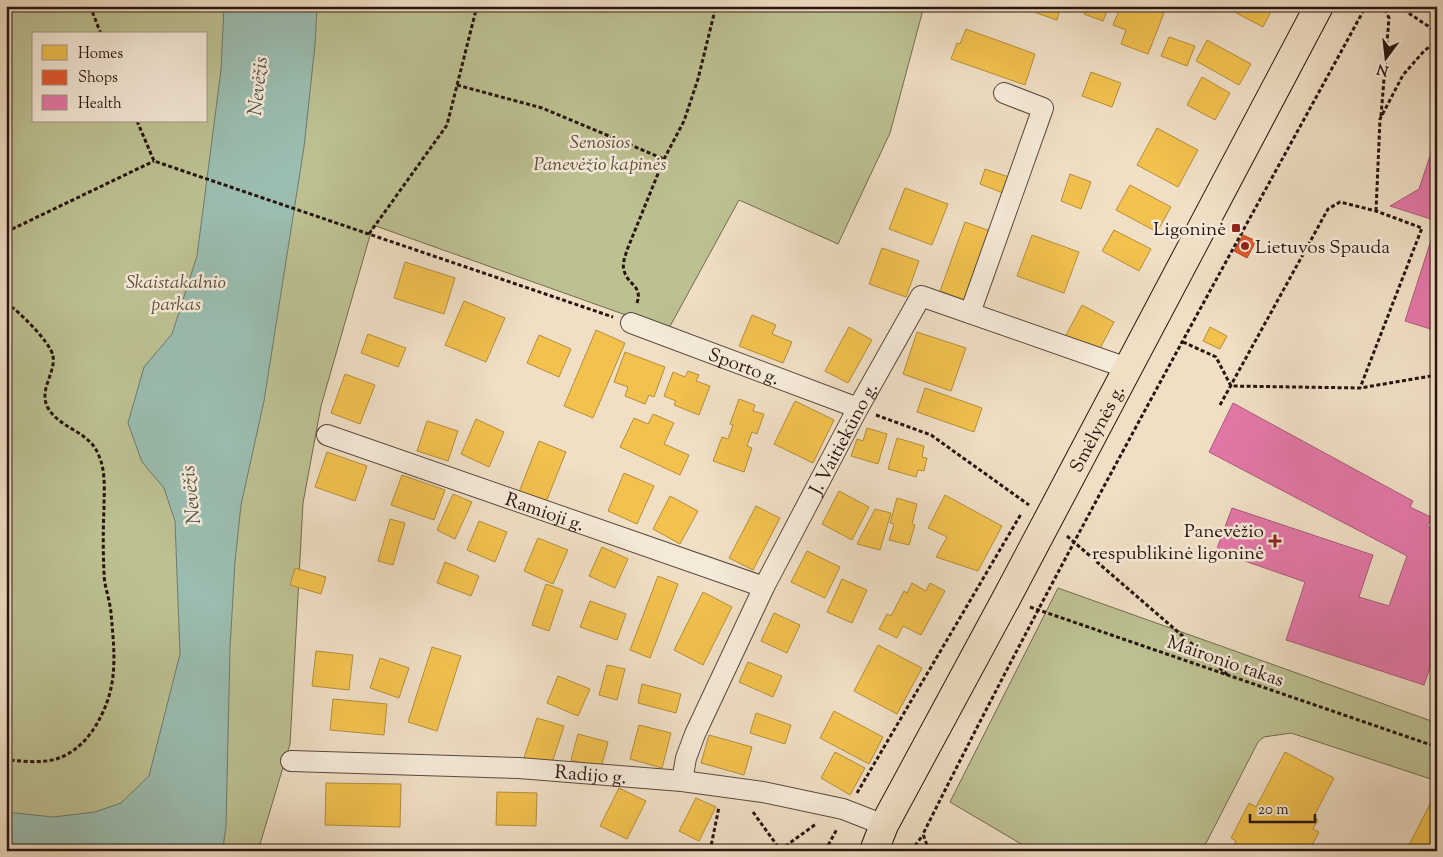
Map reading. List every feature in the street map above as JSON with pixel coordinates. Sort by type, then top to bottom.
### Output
[{"type":"highway","name":"Smėlynės g.","points":[[874,851],[884,825],[1006,599],[1037,511],[1127,368],[1319,6]]},
{"type":"street","points":[[970,313],[1043,108],[1004,93]]},
{"type":"street","name":"J. Vaitiekūno g.","points":[[682,781],[686,758],[695,734],[764,587],[858,408],[920,296],[1127,368]]},
{"type":"street","name":"Sporto g.","points":[[630,323],[858,408]]},
{"type":"street","name":"Ramioji g.","points":[[326,435],[764,587]]},
{"type":"street","name":"Radijo g.","points":[[291,760],[519,768],[682,781],[763,792],[843,809],[884,825]]},
{"type":"path","points":[[90,6],[100,32]]},
{"type":"path","points":[[370,234],[447,125],[476,6]]},
{"type":"path","points":[[6,232],[154,161],[630,323],[639,296],[638,290],[624,273],[623,265],[626,250],[664,159],[684,121],[698,79],[716,6]]},
{"type":"path","points":[[910,851],[923,834],[991,699],[1074,542],[1366,6]]},
{"type":"path","points":[[1376,211],[1380,119],[1389,18],[1383,6]]},
{"type":"path","points":[[1398,6],[1437,32]]},
{"type":"path","points":[[1380,119],[1403,75],[1424,51],[1437,41]]},
{"type":"path","points":[[457,85],[542,108],[664,159]]},
{"type":"path","points":[[137,122],[154,161]]},
{"type":"path","points":[[1220,406],[1328,209],[1340,202],[1376,211],[1422,228],[1360,388]]},
{"type":"path","points":[[6,304],[48,344],[54,357],[46,382],[47,406],[55,416],[83,434],[100,457],[104,480],[104,575],[111,611],[114,674],[111,694],[103,715],[87,738],[74,750],[58,758],[41,762],[6,760]]},
{"type":"path","points":[[1183,342],[1216,357],[1231,386]]},
{"type":"path","points":[[1231,386],[1360,388],[1437,375]]},
{"type":"path","points":[[858,408],[931,435],[1037,511],[1229,676]]},
{"type":"path","points":[[1032,495],[1037,511]]},
{"type":"path","points":[[825,851],[843,809],[1037,511]]},
{"type":"path","name":"Maironio takas","points":[[1006,599],[1437,747]]},
{"type":"path","points":[[730,787],[780,851],[843,809]]},
{"type":"path","points":[[710,851],[730,787]]},
{"type":"path","points":[[923,834],[929,851]]},
{"type":"green space","name":"Skaistakalnio parkas","points":[[6,6],[924,6],[890,133],[838,244],[739,200],[668,330],[373,225],[321,406],[303,503],[290,744],[258,851],[6,851]]},
{"type":"green space","points":[[1058,588],[1437,723],[1437,781],[1291,733],[1264,737],[1258,742],[1202,851],[1033,851],[950,802]]},
{"type":"water","name":"Nevėžis","points":[[224,6],[317,6],[315,45],[304,147],[264,401],[241,505],[235,562],[230,648],[226,827],[223,847],[220,851],[6,851],[6,812],[53,817],[95,812],[121,803],[149,776],[180,654],[175,521],[164,488],[142,462],[128,423],[144,367],[172,334],[197,256],[221,70]]},
{"type":"building: Homes","points":[[1026,6],[1061,6],[1057,20],[1025,9]]},
{"type":"building: Homes","points":[[1088,6],[1109,6],[1103,21],[1084,14]]},
{"type":"building: Homes","points":[[1121,6],[1145,6],[1164,13],[1148,54],[1121,44],[1126,30],[1113,25]]},
{"type":"building: Homes","points":[[1223,6],[1274,6],[1263,27]]},
{"type":"building: Homes","points":[[966,29],[1035,54],[1025,85],[951,59],[957,43],[960,44]]},
{"type":"building: Homes","points":[[1169,37],[1195,46],[1187,66],[1161,56]]},
{"type":"building: Homes","points":[[1207,40],[1251,64],[1239,85],[1196,61]]},
{"type":"building: Homes","points":[[1091,72],[1121,83],[1112,107],[1082,96]]},
{"type":"building: Homes","points":[[1202,77],[1230,93],[1215,120],[1187,105]]},
{"type":"building: Homes","points":[[1157,128],[1198,150],[1178,187],[1137,165]]},
{"type":"building: Homes","points":[[985,169],[1009,177],[1003,193],[980,184]]},
{"type":"building: Homes","points":[[1070,174],[1091,182],[1081,209],[1061,201]]},
{"type":"building: Homes","points":[[1130,185],[1171,207],[1157,232],[1116,210]]},
{"type":"building: Homes","points":[[905,188],[948,204],[932,245],[889,229]]},
{"type":"building: Homes","points":[[965,222],[993,232],[967,301],[940,291]]},
{"type":"building: Homes","points":[[1114,230],[1151,249],[1139,271],[1102,251]]},
{"type":"building: Homes","points":[[1032,235],[1079,252],[1064,293],[1017,276]]},
{"type":"building: Homes","points":[[882,248],[919,261],[906,297],[869,284]]},
{"type":"building: Homes","points":[[405,262],[455,278],[444,314],[394,298]]},
{"type":"building: Homes","points":[[464,301],[505,318],[486,362],[445,345]]},
{"type":"building: Homes","points":[[1082,305],[1114,322],[1097,354],[1065,337]]},
{"type":"building: Homes","points":[[752,315],[776,325],[772,334],[792,342],[783,363],[739,346]]},
{"type":"building: Homes","points":[[849,327],[872,340],[848,383],[825,371]]},
{"type":"building: Homes","points":[[1210,327],[1227,336],[1220,349],[1203,341]]},
{"type":"building: Homes","points":[[596,330],[625,343],[593,418],[564,406]]},
{"type":"building: Homes","points":[[917,332],[966,348],[951,391],[903,374]]},
{"type":"building: Homes","points":[[368,334],[406,348],[398,367],[361,353]]},
{"type":"building: Homes","points":[[539,335],[571,349],[559,377],[527,363]]},
{"type":"building: Homes","points":[[625,352],[665,367],[654,397],[649,395],[645,404],[625,396],[628,387],[614,382]]},
{"type":"building: Homes","points":[[688,371],[699,375],[696,381],[710,386],[699,415],[674,405],[676,401],[664,396],[673,372],[685,377]]},
{"type":"building: Homes","points":[[345,374],[375,385],[360,424],[331,413]]},
{"type":"building: Homes","points":[[925,388],[982,408],[974,432],[917,412]]},
{"type":"building: Homes","points":[[739,399],[755,405],[753,411],[764,414],[757,434],[752,432],[747,446],[752,448],[744,472],[713,461],[722,437],[728,439],[733,425],[730,424]]},
{"type":"building: Homes","points":[[795,401],[834,420],[813,463],[774,444]]},
{"type":"building: Homes","points":[[653,414],[674,423],[664,444],[689,455],[680,475],[620,447],[634,418],[648,424]]},
{"type":"building: Homes","points":[[476,419],[504,432],[489,467],[461,454]]},
{"type":"building: Homes","points":[[427,421],[458,431],[448,461],[417,451]]},
{"type":"building: Homes","points":[[867,428],[887,434],[878,464],[851,456],[857,439],[863,441]]},
{"type":"building: Homes","points":[[897,438],[924,446],[922,457],[927,458],[924,471],[918,470],[916,477],[888,469]]},
{"type":"building: Homes","points":[[539,441],[566,452],[546,502],[519,492]]},
{"type":"building: Homes","points":[[327,452],[367,466],[355,501],[315,487]]},
{"type":"building: Homes","points":[[624,473],[654,486],[637,524],[608,511]]},
{"type":"building: Homes","points":[[402,475],[445,490],[434,520],[391,505]]},
{"type":"building: Homes","points":[[839,491],[869,507],[852,540],[822,524]]},
{"type":"building: Homes","points":[[453,494],[472,502],[455,539],[437,530]]},
{"type":"building: Homes","points":[[945,495],[1002,526],[978,571],[936,557],[947,537],[928,528]]},
{"type":"building: Homes","points":[[670,496],[698,511],[680,544],[653,529]]},
{"type":"building: Homes","points":[[897,498],[917,504],[912,524],[915,525],[909,545],[889,540],[894,524],[890,523]]},
{"type":"building: Homes","points":[[756,506],[780,518],[753,570],[729,558]]},
{"type":"building: Homes","points":[[875,509],[891,513],[880,550],[857,544]]},
{"type":"building: Homes","points":[[390,519],[405,523],[393,565],[378,561]]},
{"type":"building: Homes","points":[[479,521],[507,532],[495,562],[467,550]]},
{"type":"building: Homes","points":[[538,538],[568,550],[553,584],[524,571]]},
{"type":"building: Homes","points":[[602,547],[628,559],[615,588],[589,576]]},
{"type":"building: Homes","points":[[807,551],[840,567],[825,598],[791,582]]},
{"type":"building: Homes","points":[[445,562],[479,576],[471,596],[437,583]]},
{"type":"building: Homes","points":[[295,568],[326,577],[321,594],[290,585]]},
{"type":"building: Homes","points":[[658,576],[678,584],[650,658],[630,650]]},
{"type":"building: Homes","points":[[842,579],[867,590],[852,623],[827,612]]},
{"type":"building: Homes","points":[[912,583],[926,591],[930,583],[945,591],[921,635],[903,626],[897,638],[879,629],[887,614],[891,616],[904,591],[907,593]]},
{"type":"building: Homes","points":[[546,584],[563,590],[549,631],[532,625]]},
{"type":"building: Homes","points":[[703,592],[732,607],[703,665],[674,650]]},
{"type":"building: Homes","points":[[590,601],[626,614],[617,640],[580,627]]},
{"type":"building: Homes","points":[[774,613],[800,625],[787,653],[761,641]]},
{"type":"building: Homes","points":[[878,645],[922,668],[897,714],[854,691]]},
{"type":"building: Homes","points":[[432,647],[461,656],[437,731],[408,722]]},
{"type":"building: Homes","points":[[316,651],[353,655],[349,690],[312,686]]},
{"type":"building: Homes","points":[[380,658],[409,668],[399,698],[370,688]]},
{"type":"building: Homes","points":[[748,662],[782,676],[773,697],[739,682]]},
{"type":"building: Homes","points":[[607,665],[625,669],[617,700],[599,695]]},
{"type":"building: Homes","points":[[558,676],[590,689],[578,716],[547,703]]},
{"type":"building: Homes","points":[[642,684],[681,694],[676,713],[638,703]]},
{"type":"building: Homes","points":[[333,699],[387,704],[384,735],[330,730]]},
{"type":"building: Homes","points":[[834,711],[883,737],[869,764],[820,738]]},
{"type":"building: Homes","points":[[756,713],[791,725],[785,744],[750,733]]},
{"type":"building: Homes","points":[[537,718],[564,726],[551,766],[524,758]]},
{"type":"building: Homes","points":[[639,725],[671,733],[662,768],[630,759]]},
{"type":"building: Homes","points":[[578,734],[608,742],[601,768],[571,760]]},
{"type":"building: Homes","points":[[709,735],[752,747],[744,775],[701,763]]},
{"type":"building: Homes","points":[[835,752],[865,768],[850,795],[821,778]]},
{"type":"building: Homes","points":[[1285,752],[1334,778],[1313,818],[1318,820],[1313,829],[1319,832],[1309,851],[1231,851],[1236,841],[1231,838],[1249,803],[1256,807]]},
{"type":"building: Homes","points":[[326,783],[401,784],[400,827],[325,825]]},
{"type":"building: Homes","points":[[619,788],[646,801],[627,839],[600,826]]},
{"type":"building: Homes","points":[[1437,790],[1437,851],[1406,851]]},
{"type":"building: Homes","points":[[497,792],[537,793],[536,826],[496,825]]},
{"type":"building: Homes","points":[[696,798],[716,807],[699,841],[679,831]]},
{"type":"building: Shops","name":"Lietuvos Spauda","points":[[1243,235],[1256,241],[1247,258],[1234,251]]},
{"type":"building: Health","points":[[1437,135],[1437,221],[1390,206],[1419,189]]},
{"type":"building: Health","points":[[1434,231],[1437,232],[1437,331],[1405,321]]},
{"type":"building: Health","name":"Panevėžio respublikinė ligoninė","points":[[1233,403],[1413,501],[1410,507],[1433,518],[1427,526],[1437,531],[1437,657],[1434,656],[1424,685],[1286,640],[1305,582],[1216,551],[1232,508],[1373,555],[1359,597],[1389,606],[1407,556],[1209,452]]},
{"type":"place","name":"Ligoninė","points":[[1236,228]]},
{"type":"place","name":"Lietuvos Spauda","points":[[1245,246]]},
{"type":"place","name":"Panevėžio respublikinė ligoninė","points":[[1275,541]]},
{"type":"park label","name":"Senosios Panevėžio kapinės","points":[[600,152]]}]
